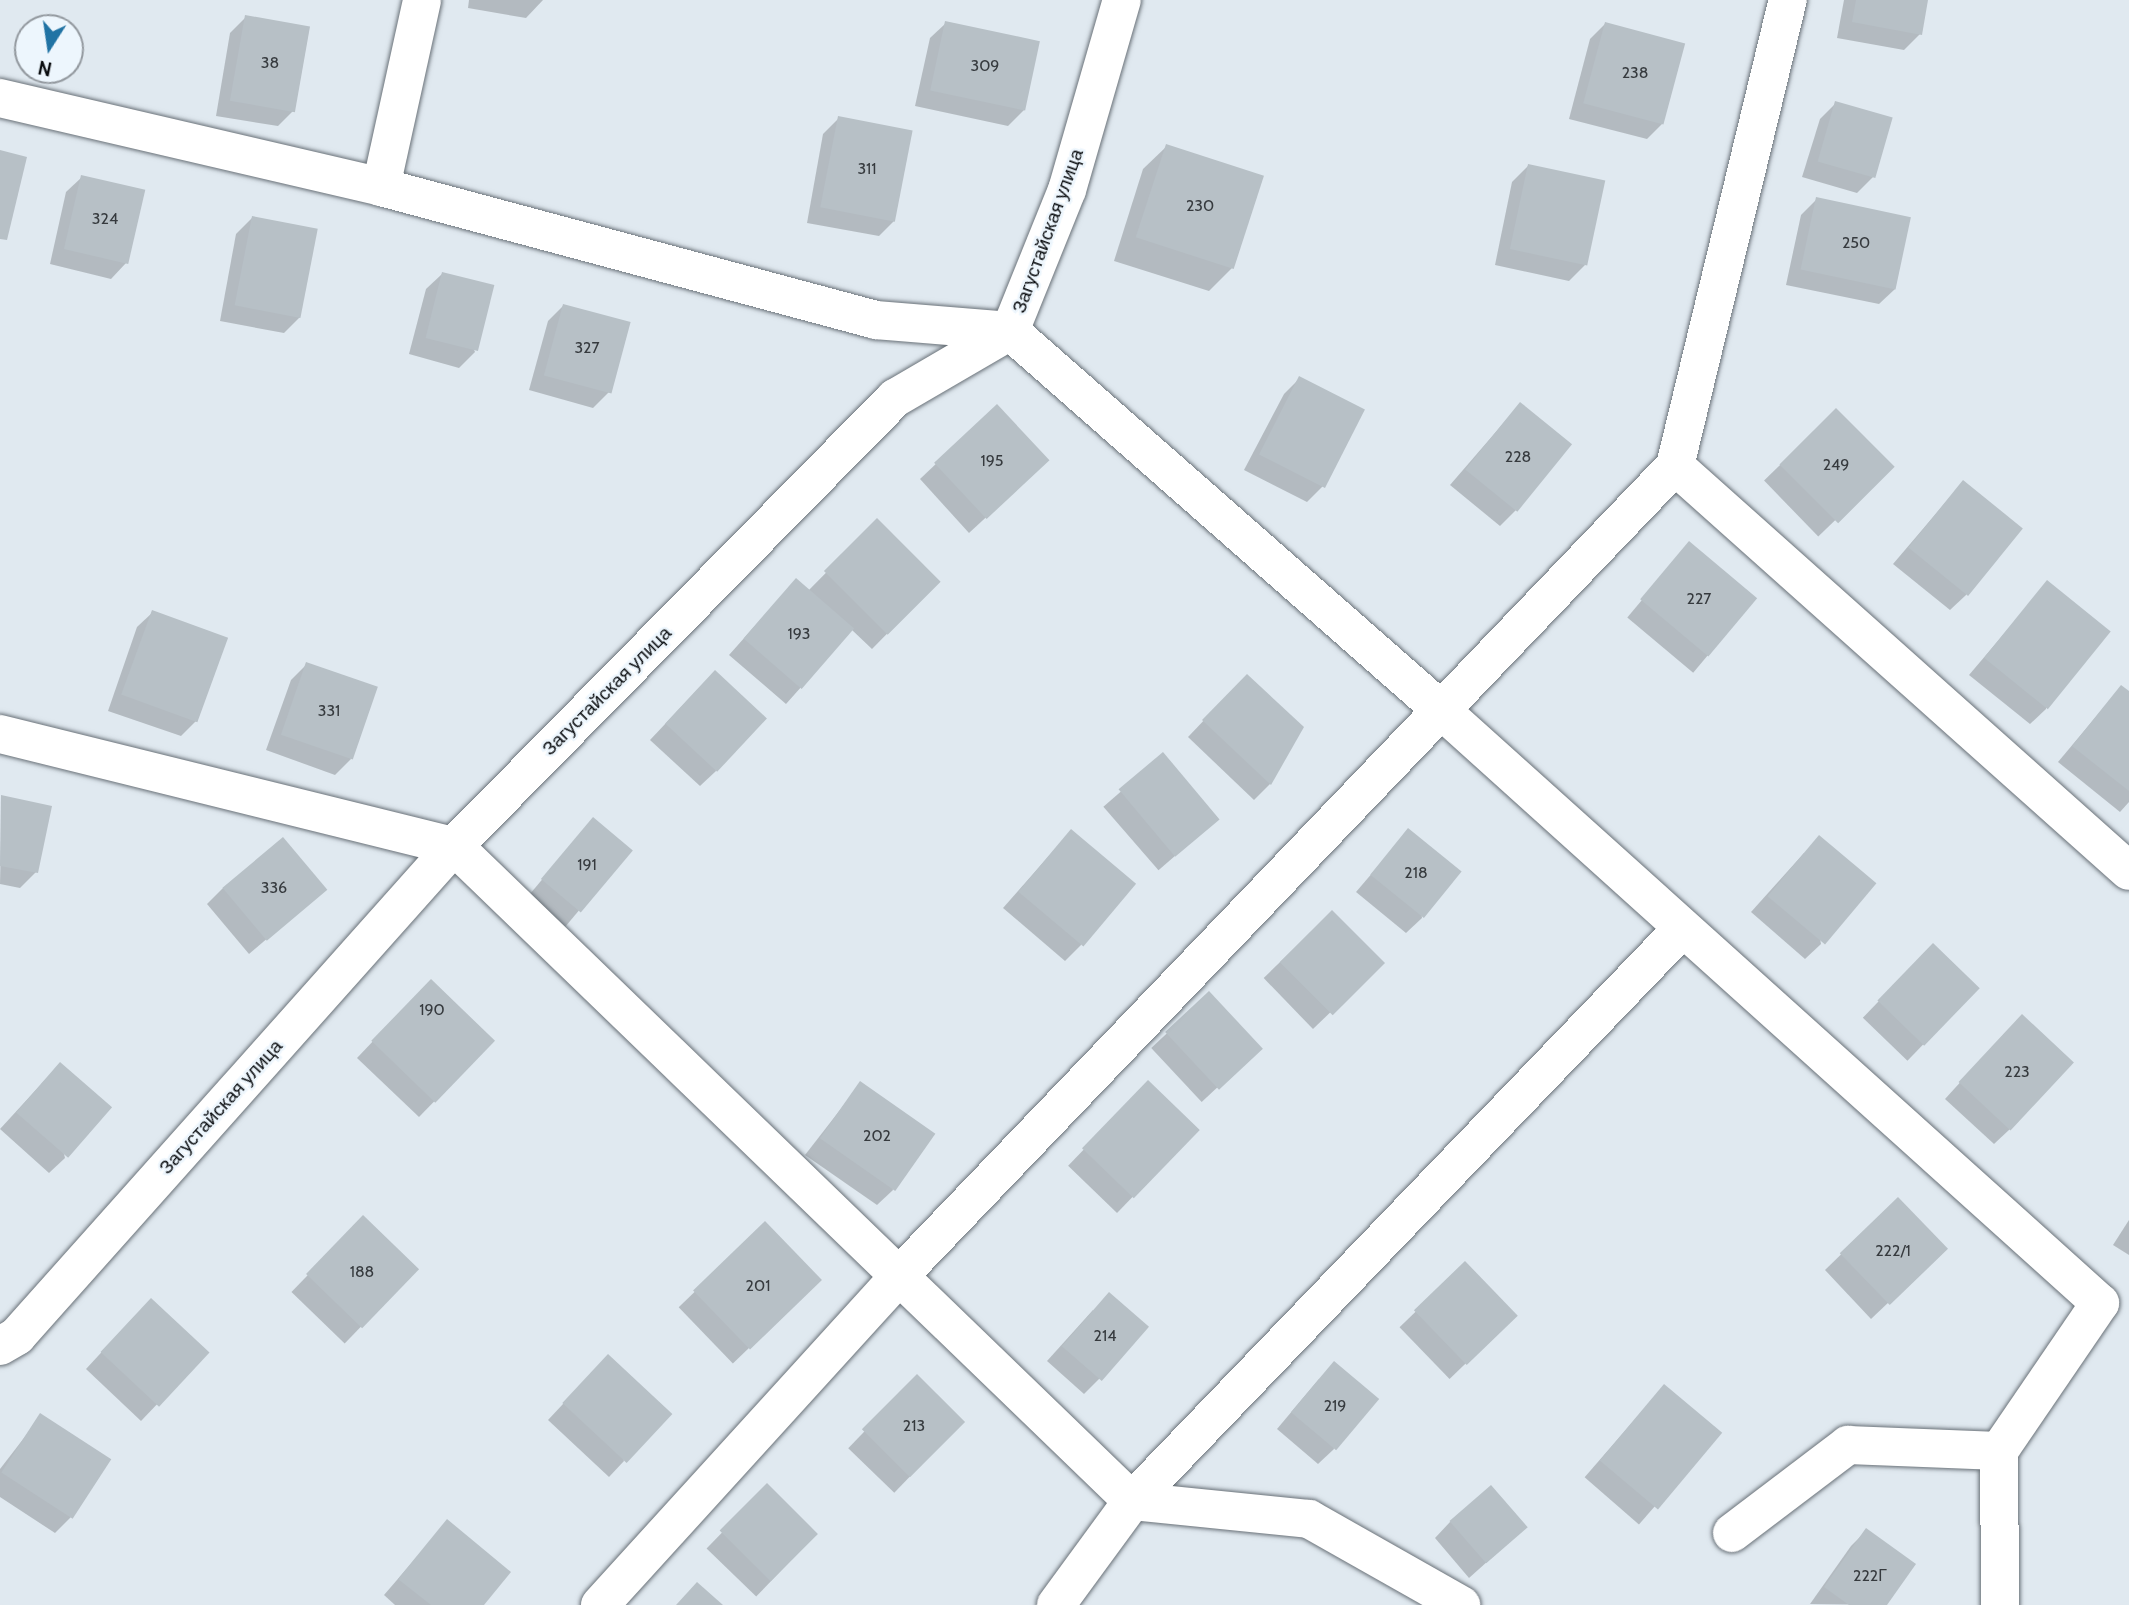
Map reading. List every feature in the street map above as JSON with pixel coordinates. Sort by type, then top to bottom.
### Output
[{"type":"street","points":[[381,187],[422,0]]},
{"type":"street","name":"Загустайская улица","points":[[0,1346],[17,1336],[454,846],[895,398],[1010,331],[1067,190],[1122,0]]},
{"type":"street","points":[[600,1605],[899,1276],[1675,466],[1787,0]]},
{"type":"street","points":[[0,98],[381,187],[876,320],[1010,331],[1440,709],[1681,930],[2100,1303],[1999,1451],[2000,1605]]},
{"type":"street","points":[[1675,466],[2129,871]]},
{"type":"street","points":[[0,734],[454,846],[1132,1501],[1309,1519],[1461,1605]]},
{"type":"street","points":[[1056,1605],[1132,1501],[1681,930]]},
{"type":"street","points":[[1732,1534],[1848,1445],[1999,1451]]},
{"type":"building","points":[[1856,0],[1928,0],[1922,35],[1852,22]]},
{"type":"building","points":[[245,15],[310,26],[295,112],[230,101]]},
{"type":"building","points":[[945,21],[1040,41],[1025,111],[930,90]]},
{"type":"building","points":[[1605,22],[1685,43],[1663,125],[1583,103]]},
{"type":"building","points":[[1835,101],[1893,118],[1875,178],[1818,162]]},
{"type":"building","points":[[838,116],[913,131],[895,222],[820,207]]},
{"type":"building","points":[[1166,144],[1264,176],[1234,269],[1136,237]]},
{"type":"building","points":[[0,150],[27,157],[7,240],[0,239]]},
{"type":"building","points":[[1528,164],[1605,180],[1587,266],[1510,249]]},
{"type":"building","points":[[81,175],[145,190],[128,264],[64,249]]},
{"type":"building","points":[[1816,197],[1911,217],[1895,290],[1801,269]]},
{"type":"building","points":[[252,216],[318,229],[300,318],[235,305]]},
{"type":"building","points":[[442,272],[494,285],[478,351],[426,338]]},
{"type":"building","points":[[563,304],[631,322],[611,394],[544,375]]},
{"type":"building","points":[[1299,376],[1365,410],[1325,488],[1259,454]]},
{"type":"building","points":[[1520,402],[1572,444],[1517,512],[1465,470]]},
{"type":"building","points":[[997,404],[1050,460],[987,519],[934,463]]},
{"type":"building","points":[[1836,408],[1895,467],[1838,523],[1779,465]]},
{"type":"building","points":[[1963,480],[2023,528],[1968,596],[1908,548]]},
{"type":"building","points":[[877,518],[941,582],[888,635],[824,571]]},
{"type":"building","points":[[1689,541],[1757,598],[1708,656],[1640,599]]},
{"type":"building","points":[[796,578],[854,629],[802,689],[744,638]]},
{"type":"building","points":[[2047,580],[2111,632],[2048,709],[1984,658]]},
{"type":"building","points":[[152,610],[228,638],[197,722],[121,695]]},
{"type":"building","points":[[306,662],[378,687],[353,760],[281,735]]},
{"type":"building","points":[[715,670],[767,718],[717,772],[665,723]]},
{"type":"building","points":[[1247,674],[1304,727],[1271,785],[1202,720]]},
{"type":"building","points":[[2121,685],[2129,691],[2129,791],[2072,746]]},
{"type":"building","points":[[1163,752],[1220,819],[1175,857],[1119,789]]},
{"type":"building","points":[[1,795],[52,806],[38,873],[0,866]]},
{"type":"building","points":[[593,817],[633,850],[581,912],[541,879]]},
{"type":"building","points":[[1408,828],[1462,871],[1424,918],[1370,875]]},
{"type":"building","points":[[1071,829],[1136,884],[1083,946],[1018,892]]},
{"type":"building","points":[[1819,835],[1876,883],[1825,944],[1768,896]]},
{"type":"building","points":[[283,837],[327,890],[267,941],[222,888]]},
{"type":"building","points":[[1332,910],[1385,963],[1333,1015],[1280,962]]},
{"type":"building","points":[[1933,943],[1980,988],[1924,1046],[1877,1001]]},
{"type":"building","points":[[431,979],[495,1041],[435,1103],[371,1041]]},
{"type":"building","points":[[1209,991],[1263,1049],[1219,1090],[1165,1032]]},
{"type":"building","points":[[2022,1014],[2074,1062],[2011,1130],[1959,1082]]},
{"type":"building","points":[[60,1062],[112,1107],[68,1158],[16,1113]]},
{"type":"building","points":[[1148,1080],[1200,1130],[1134,1198],[1082,1148]]},
{"type":"building","points":[[860,1081],[935,1134],[895,1191],[820,1138]]},
{"type":"building","points":[[1898,1197],[1948,1249],[1890,1305],[1840,1253]]},
{"type":"building","points":[[363,1215],[419,1269],[362,1328],[306,1274]]},
{"type":"building","points":[[765,1221],[822,1280],[750,1349],[693,1290]]},
{"type":"building","points":[[1465,1261],[1518,1316],[1467,1365],[1414,1310]]},
{"type":"building","points":[[1109,1292],[1149,1327],[1102,1381],[1062,1346]]},
{"type":"building","points":[[151,1298],[210,1353],[159,1407],[101,1352]]},
{"type":"building","points":[[608,1354],[672,1414],[627,1463],[562,1403]]},
{"type":"building","points":[[1334,1361],[1379,1399],[1336,1450],[1291,1412]]},
{"type":"building","points":[[917,1374],[965,1422],[910,1477],[862,1429]]},
{"type":"building","points":[[1664,1384],[1722,1433],[1658,1509],[1600,1461]]},
{"type":"building","points":[[40,1413],[111,1459],[73,1519],[1,1473]]},
{"type":"building","points":[[767,1483],[818,1534],[771,1581],[720,1530]]},
{"type":"building","points":[[1491,1485],[1528,1527],[1486,1563],[1449,1521]]},
{"type":"building","points":[[447,1519],[511,1572],[484,1605],[431,1605],[398,1579]]},
{"type":"building","points":[[1866,1528],[1916,1564],[1887,1605],[1849,1605],[1824,1587]]},
{"type":"building","points":[[697,1582],[723,1605],[676,1605]]}]
